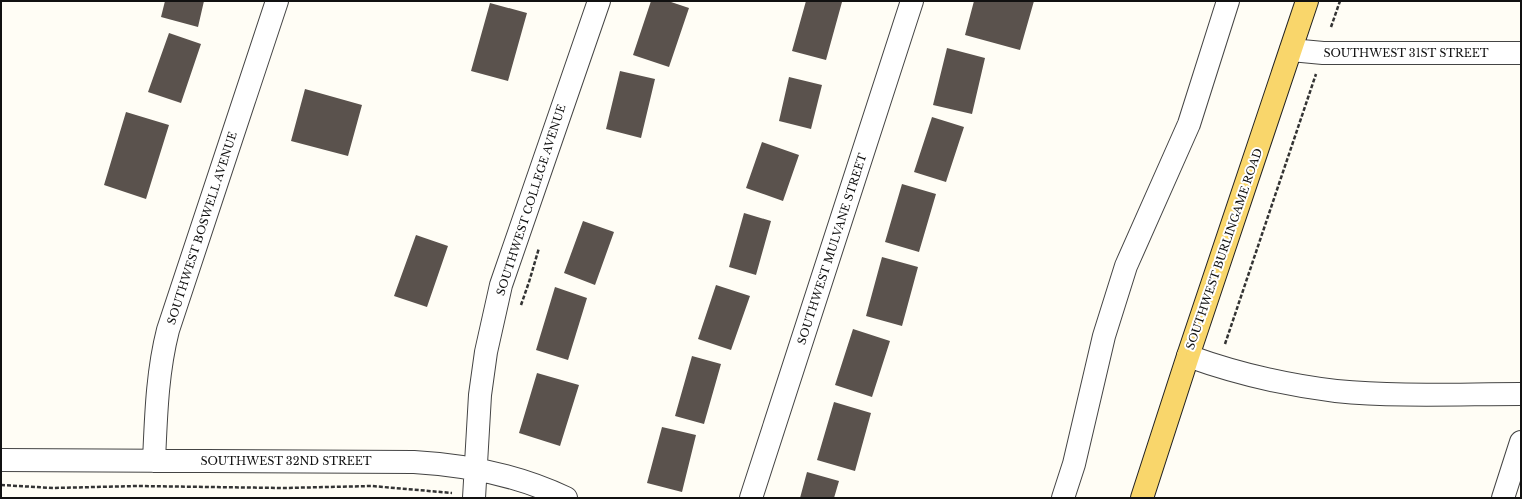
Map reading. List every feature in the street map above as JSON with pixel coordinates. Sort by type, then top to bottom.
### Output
[{"type":"main road","name":"SOUTHWEST BURLINGAME ROAD","points":[[1142,498],[1307,1]]},
{"type":"street","name":"SOUTHWEST BOSWELL AVENUE","points":[[154,461],[156,399],[162,355],[168,330],[277,1]]},
{"type":"street","name":"SOUTHWEST COLLEGE AVENUE","points":[[474,497],[480,395],[486,352],[501,284],[598,1]]},
{"type":"street","name":"SOUTHWEST MULVANE STREET","points":[[751,498],[912,1]]},
{"type":"street","points":[[1063,498],[1074,464],[1104,336],[1126,266],[1189,124],[1228,1]]},
{"type":"street","name":"SOUTHWEST 31ST STREET","points":[[1291,50],[1323,53],[1521,53]]},
{"type":"street","points":[[1188,356],[1217,367],[1298,385],[1335,390],[1391,394],[1521,394]]},
{"type":"street","points":[[1503,498],[1521,442]]},
{"type":"street","name":"SOUTHWEST 32ND STREET","points":[[1,460],[445,463],[476,468],[528,482],[566,498]]},
{"type":"path","points":[[1331,26],[1340,1]]},
{"type":"path","points":[[1225,344],[1317,72]]},
{"type":"path","points":[[518,312],[540,245]]},
{"type":"path","points":[[1,485],[53,488],[137,486],[284,488],[372,486],[474,497]]},
{"type":"building","points":[[165,1],[204,1],[198,27],[161,17]]},
{"type":"building","points":[[651,1],[668,1],[689,8],[669,67],[633,55]]},
{"type":"building","points":[[806,1],[842,2],[826,60],[792,51]]},
{"type":"building","points":[[974,1],[1034,1],[1020,50],[965,35]]},
{"type":"building","points":[[490,3],[527,13],[508,81],[471,71]]},
{"type":"building","points":[[169,33],[201,44],[181,103],[148,92]]},
{"type":"building","points":[[947,48],[985,58],[972,114],[933,105]]},
{"type":"building","points":[[620,71],[655,79],[641,138],[606,129]]},
{"type":"building","points":[[789,77],[822,85],[811,129],[779,121]]},
{"type":"building","points":[[305,89],[362,105],[348,156],[291,141]]},
{"type":"building","points":[[126,112],[169,125],[146,199],[104,185]]},
{"type":"building","points":[[932,117],[964,127],[946,182],[914,172]]},
{"type":"building","points":[[762,142],[799,155],[783,201],[746,188]]},
{"type":"building","points":[[902,184],[936,194],[919,252],[885,242]]},
{"type":"building","points":[[744,213],[771,221],[756,275],[729,267]]},
{"type":"building","points":[[583,221],[614,232],[595,285],[564,273]]},
{"type":"building","points":[[416,235],[448,246],[427,307],[394,296]]},
{"type":"building","points":[[882,257],[918,267],[902,326],[866,316]]},
{"type":"building","points":[[716,285],[750,296],[731,350],[698,339]]},
{"type":"building","points":[[555,287],[587,298],[568,360],[536,350]]},
{"type":"building","points":[[853,329],[890,341],[872,397],[835,385]]},
{"type":"building","points":[[692,356],[721,364],[704,424],[675,416]]},
{"type":"building","points":[[537,373],[579,385],[560,446],[519,433]]},
{"type":"building","points":[[834,402],[871,413],[855,471],[817,460]]},
{"type":"building","points":[[662,427],[696,435],[682,492],[647,483]]},
{"type":"building","points":[[807,472],[839,481],[834,498],[800,498]]}]
